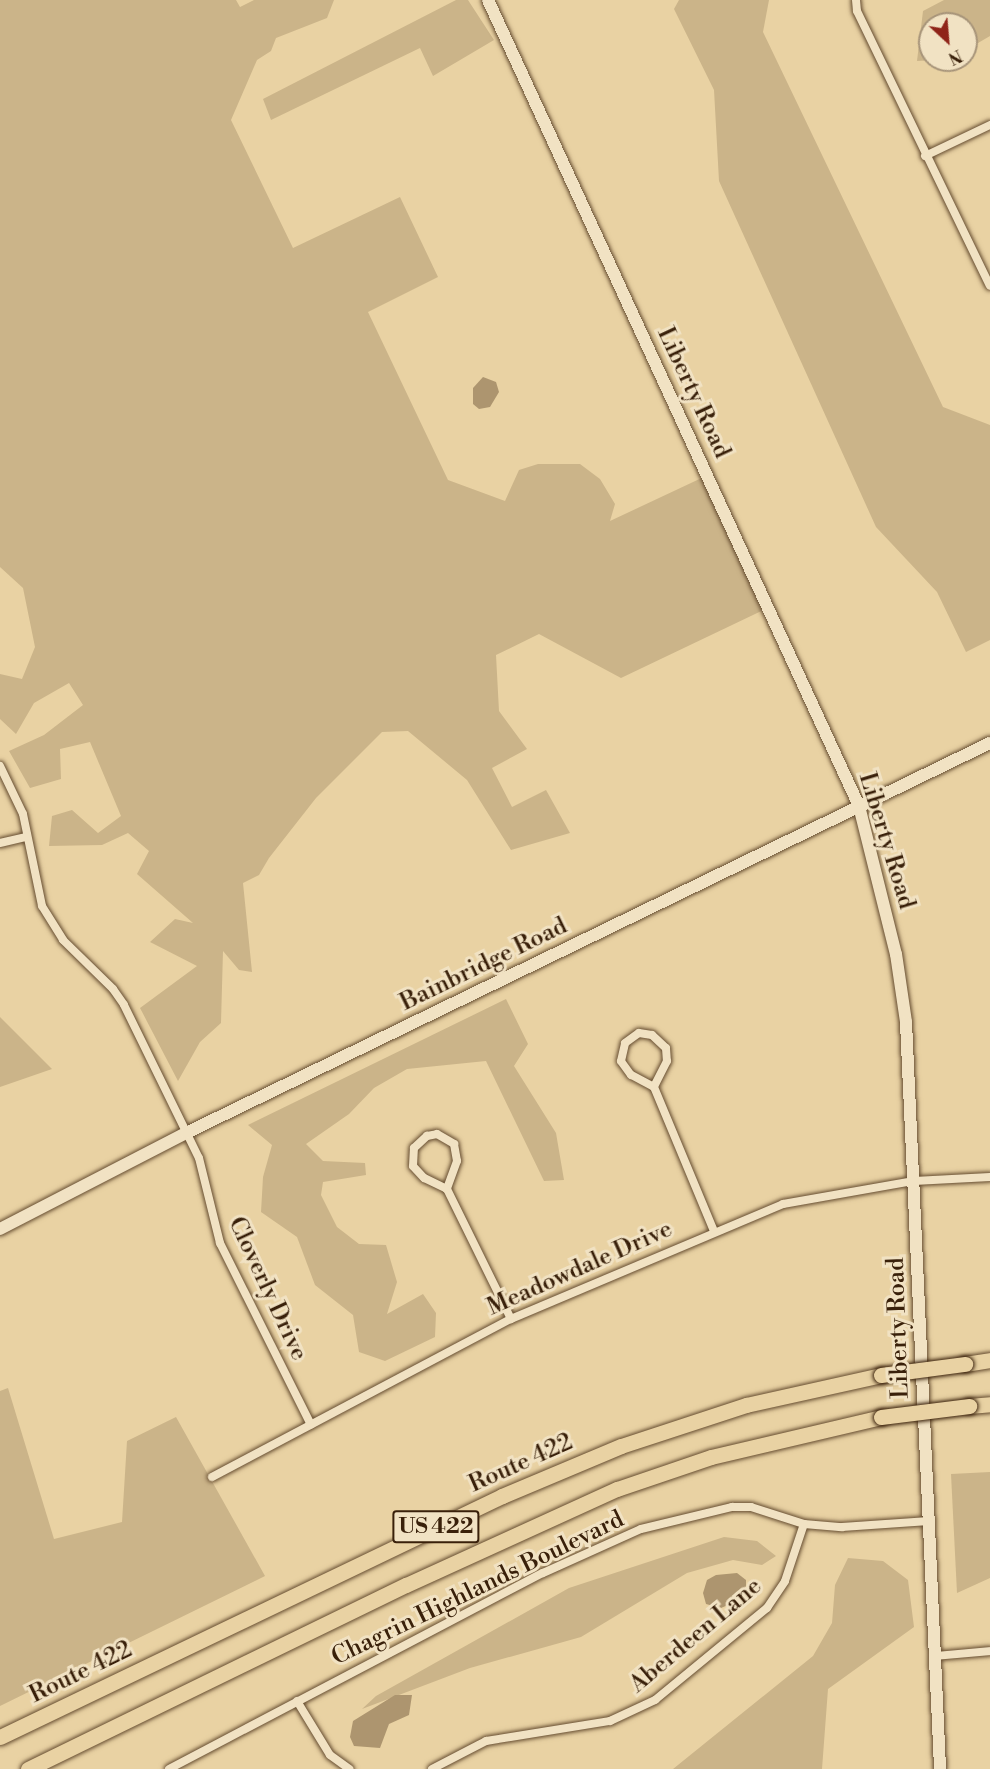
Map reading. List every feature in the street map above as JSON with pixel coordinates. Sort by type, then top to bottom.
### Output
[{"type":"highway","name":"Route 422","points":[[0,1737],[502,1496],[621,1446],[746,1405],[881,1375],[990,1360]]},
{"type":"highway","name":"US 422","points":[[28,1769],[406,1585],[617,1489],[711,1457],[881,1418],[990,1404]]},
{"type":"street","name":"Liberty Road","points":[[488,0],[859,806],[903,993],[914,1181],[940,1769]]},
{"type":"street","points":[[856,0],[856,11],[990,286]]},
{"type":"street","points":[[925,156],[990,125]]},
{"type":"street","name":"Bainbridge Road","points":[[0,1229],[186,1133],[990,743]]},
{"type":"street","name":"Cloverly Drive","points":[[0,766],[23,814],[42,906],[53,928],[113,988],[207,1178],[209,1208],[220,1243],[311,1425]]},
{"type":"street","points":[[0,843],[26,837]]},
{"type":"street","points":[[654,1087],[667,1061],[666,1048],[652,1035],[639,1033],[625,1043],[621,1061],[631,1075],[654,1087],[714,1231]]},
{"type":"street","points":[[447,1189],[457,1161],[454,1144],[437,1134],[428,1136],[414,1148],[413,1166],[424,1178],[447,1189],[511,1319]]},
{"type":"street","name":"Meadowdale Drive","points":[[212,1477],[511,1319],[714,1231],[783,1204],[914,1181],[990,1177]]},
{"type":"street","name":"Chagrin Highlands Boulevard","points":[[169,1769],[543,1573],[641,1530],[732,1507],[752,1507],[804,1524],[872,1526],[928,1521]]},
{"type":"street","name":"Aberdeen Lane","points":[[432,1769],[486,1741],[610,1721],[655,1700],[767,1608],[785,1581],[804,1524]]},
{"type":"street","points":[[935,1656],[990,1651]]},
{"type":"street","points":[[297,1701],[330,1755],[350,1769]]},
{"type":"shaded area","points":[[0,0],[236,0],[240,7],[254,0],[334,0],[327,18],[276,38],[271,51],[257,60],[231,120],[293,248],[400,197],[438,277],[368,312],[448,480],[505,501],[519,470],[538,464],[580,464],[600,479],[615,504],[610,521],[708,475],[770,607],[621,678],[539,634],[496,655],[499,711],[527,749],[492,768],[512,807],[546,790],[570,833],[511,850],[467,780],[408,731],[382,732],[316,798],[269,858],[259,875],[243,883],[252,972],[239,970],[223,951],[221,1023],[200,1042],[178,1081],[140,1008],[197,966],[150,942],[175,919],[193,923],[137,874],[149,851],[128,833],[102,845],[49,846],[52,816],[72,810],[98,833],[121,816],[90,742],[60,749],[61,779],[30,788],[9,751],[44,735],[83,705],[69,683],[34,703],[16,734],[0,719],[0,674],[22,679],[35,647],[23,588],[0,567]]},
{"type":"shaded area","points":[[456,0],[468,0],[494,40],[433,76],[420,48],[271,120],[263,99]]},
{"type":"shaded area","points":[[679,0],[769,0],[763,32],[943,407],[990,425],[990,640],[966,652],[937,592],[876,527],[719,181],[714,90],[674,9]]},
{"type":"shaded area","points":[[944,0],[990,0],[990,36],[978,43],[978,12],[923,11]]},
{"type":"shaded area","points":[[483,377],[496,382],[499,392],[490,407],[479,409],[473,404],[473,388]]},
{"type":"shaded area","points":[[506,999],[528,1044],[514,1066],[556,1133],[564,1180],[544,1181],[486,1061],[407,1069],[374,1088],[349,1114],[306,1144],[323,1161],[365,1163],[366,1175],[323,1182],[321,1195],[337,1227],[359,1244],[386,1245],[397,1282],[387,1314],[423,1294],[436,1313],[435,1337],[385,1361],[359,1352],[353,1315],[315,1285],[297,1237],[261,1212],[263,1177],[272,1145],[248,1125]]},
{"type":"shaded area","points":[[0,1017],[52,1069],[0,1087]]},
{"type":"shaded area","points":[[8,1388],[54,1539],[122,1522],[127,1441],[176,1417],[265,1576],[0,1706],[0,1391]]},
{"type":"shaded area","points":[[990,1472],[990,1578],[957,1593],[951,1474]]},
{"type":"shaded area","points":[[724,1537],[757,1541],[776,1556],[762,1565],[733,1560],[687,1573],[581,1637],[470,1668],[362,1709],[376,1696],[569,1588]]},
{"type":"shaded area","points":[[848,1558],[883,1561],[908,1580],[914,1627],[828,1689],[822,1769],[673,1769],[813,1656],[832,1623],[835,1585]]},
{"type":"shaded area","points":[[737,1573],[746,1580],[746,1586],[737,1601],[721,1608],[706,1604],[703,1593],[707,1580],[716,1575]]},
{"type":"shaded area","points":[[395,1695],[412,1695],[409,1715],[389,1724],[380,1748],[354,1746],[350,1737],[353,1721]]}]
